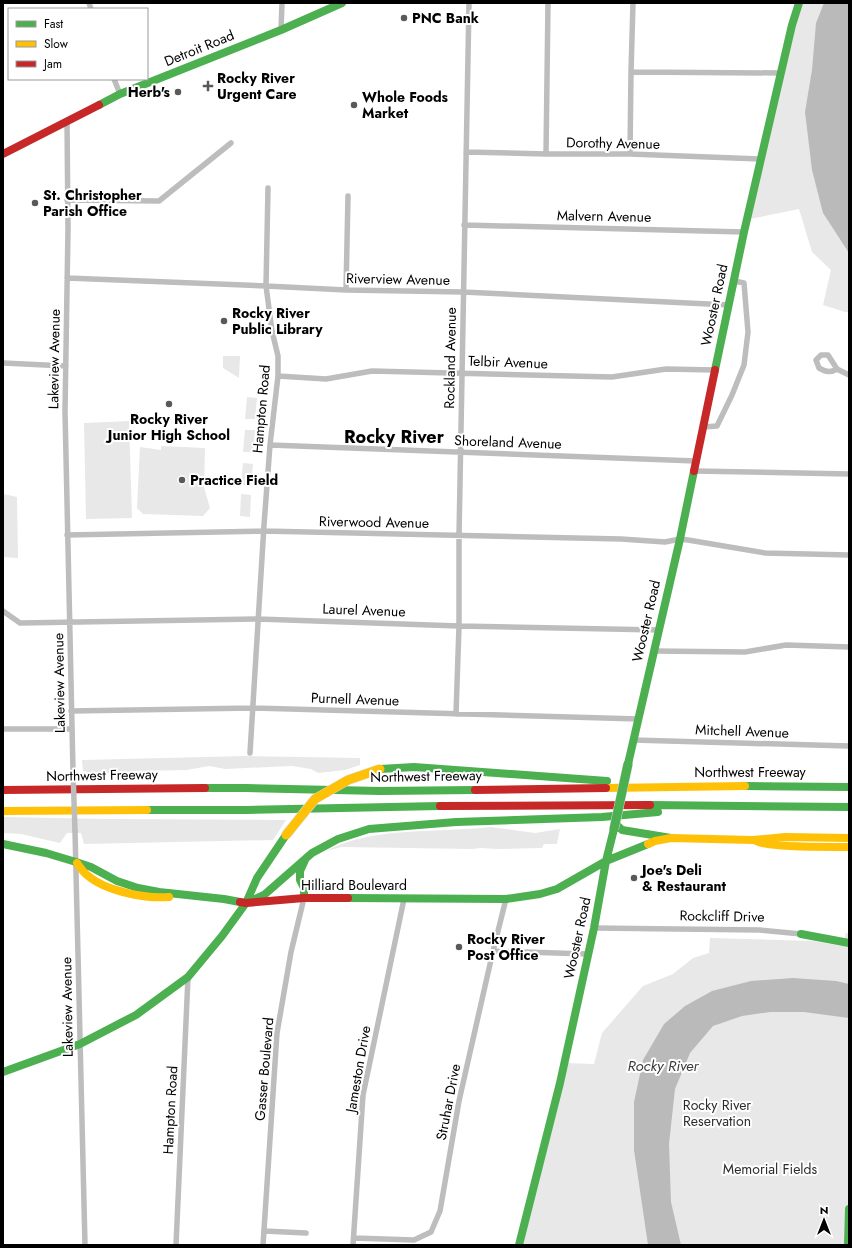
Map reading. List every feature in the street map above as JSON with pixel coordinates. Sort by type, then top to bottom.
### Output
[{"type":"main road","name":"Detroit Road","points":[[3,154],[120,94],[281,30],[342,3]]},
{"type":"main road","name":"Wooster Road","points":[[519,1245],[558,1090],[594,928],[606,860],[617,827],[628,764],[680,539],[760,159],[792,25],[799,3]]},
{"type":"main road","points":[[3,1072],[80,1044],[136,1015],[188,977],[222,936],[246,903],[258,878],[286,835],[315,800],[348,780],[380,769],[414,767],[672,786]]},
{"type":"main road","name":"Northwest Freeway","points":[[3,790],[246,788],[380,791],[672,786],[849,787]]},
{"type":"main road","points":[[3,811],[247,810],[573,805],[849,807]]},
{"type":"main road","points":[[246,903],[264,895],[310,854],[338,839],[369,829],[456,822],[602,817],[710,807]]},
{"type":"main road","points":[[617,827],[671,838]]},
{"type":"main road","name":"Hilliard Boulevard","points":[[3,844],[46,853],[76,862],[117,881],[138,888],[179,895],[224,899],[246,903],[304,898],[506,899],[540,894],[557,889],[606,860],[655,841],[671,838],[753,840],[785,837],[849,838]]},
{"type":"main road","name":"Hilliard Boulevard","points":[[753,840],[759,843],[773,845],[849,847]]},
{"type":"main road","points":[[304,898],[304,888],[300,880],[300,871],[305,860],[310,854]]},
{"type":"main road","name":"Rockcliff Drive","points":[[801,934],[849,943]]},
{"type":"main road","points":[[848,1245],[849,1209]]},
{"type":"street","points":[[281,30],[282,3]]},
{"type":"street","name":"Rockland Avenue","points":[[456,714],[459,626],[459,536],[469,3]]},
{"type":"street","points":[[546,154],[548,3]]},
{"type":"street","points":[[630,154],[630,72],[633,3]]},
{"type":"street","points":[[630,72],[781,73]]},
{"type":"street","points":[[114,80],[120,94]]},
{"type":"street","name":"Lakeview Avenue","points":[[67,121],[67,278],[64,411],[85,1245]]},
{"type":"street","points":[[67,200],[159,201],[231,143]]},
{"type":"street","name":"Dorothy Avenue","points":[[466,152],[630,154],[760,159]]},
{"type":"street","name":"Hampton Road","points":[[250,753],[270,445],[278,376],[278,356],[272,331],[266,286],[268,188]]},
{"type":"street","points":[[346,290],[348,196]]},
{"type":"street","name":"Malvern Avenue","points":[[464,225],[744,232]]},
{"type":"street","name":"Riverview Avenue","points":[[67,278],[346,290],[463,292],[729,304]]},
{"type":"street","points":[[703,427],[718,426],[744,365],[748,332],[744,283],[734,281]]},
{"type":"street","points":[[3,363],[66,366]]},
{"type":"street","name":"Telbir Avenue","points":[[278,376],[326,379],[372,371],[612,377],[666,369],[715,370]]},
{"type":"street","points":[[837,369],[849,375]]},
{"type":"street","name":"Shoreland Avenue","points":[[270,445],[696,460]]},
{"type":"street","points":[[694,471],[849,474]]},
{"type":"street","name":"Riverwood Avenue","points":[[67,535],[264,531],[664,542],[680,539],[694,540],[765,553],[849,555]]},
{"type":"street","name":"Laurel Avenue","points":[[3,611],[20,623],[258,619],[459,626],[659,630]]},
{"type":"street","points":[[654,651],[745,652],[786,645],[849,647]]},
{"type":"street","name":"Purnell Avenue","points":[[71,711],[253,708],[638,719]]},
{"type":"street","points":[[3,728],[72,729]]},
{"type":"street","name":"Mitchell Avenue","points":[[634,740],[849,746]]},
{"type":"street","name":"Gasser Boulevard","points":[[263,1245],[277,1033],[304,898]]},
{"type":"street","name":"Jameston Drive","points":[[353,1245],[363,1095],[404,899]]},
{"type":"street","name":"Struhar Drive","points":[[354,1238],[414,1240],[431,1232],[440,1211],[459,1101],[506,899]]},
{"type":"street","name":"Rockcliff Drive","points":[[594,928],[760,930],[801,934]]},
{"type":"street","points":[[493,951],[588,954]]},
{"type":"street","name":"Hampton Road","points":[[176,1245],[188,977]]},
{"type":"street","points":[[264,1231],[306,1233]]},
{"type":"green space","points":[[798,3],[849,3],[849,312],[823,305],[831,270],[812,252],[799,209],[750,219]]},
{"type":"green space","points":[[223,356],[240,356],[239,378],[223,368]]},
{"type":"green space","points":[[247,397],[257,398],[255,419],[245,419]]},
{"type":"green space","points":[[129,421],[132,518],[86,519],[84,423]]},
{"type":"green space","points":[[245,430],[255,430],[253,452],[243,452]]},
{"type":"green space","name":"Practice Field","points":[[161,446],[205,448],[204,487],[210,508],[203,516],[143,514],[137,508],[140,447],[161,450]]},
{"type":"green space","points":[[243,463],[253,464],[251,485],[241,485]]},
{"type":"green space","points":[[3,494],[17,497],[18,558],[3,557]]},
{"type":"green space","points":[[241,494],[251,495],[250,517],[240,516]]},
{"type":"green space","points":[[246,756],[360,758],[360,765],[345,770],[318,773],[311,769],[292,766],[225,769],[209,766],[187,770],[92,773],[83,771],[82,760]]},
{"type":"green space","points":[[3,817],[286,820],[273,840],[84,844],[81,833],[67,833],[60,843],[21,834],[3,833]]},
{"type":"green space","points":[[491,827],[535,833],[560,829],[557,844],[544,844],[542,848],[472,849],[342,847],[326,851],[344,843],[385,834]]},
{"type":"green space","name":"Rocky River Reservation","points":[[846,933],[849,933],[849,1245],[520,1245],[565,1063],[594,1064],[602,1033],[643,986],[673,974],[693,958],[709,953],[710,938],[813,941],[842,946]]},
{"type":"water","points":[[824,3],[849,3],[849,253],[823,213],[812,170],[805,112],[812,70],[816,23]]},
{"type":"water","name":"Rocky River","points":[[793,978],[836,981],[849,984],[849,1018],[804,1012],[770,1012],[742,1016],[713,1026],[690,1053],[675,1089],[669,1144],[671,1202],[681,1245],[648,1245],[634,1150],[634,1102],[643,1060],[664,1024],[685,1006],[712,991],[751,981]]},
{"type":"traffic: fast","points":[[99,105],[120,94],[281,30],[342,3]]},
{"type":"traffic: fast","points":[[715,370],[744,232],[792,25],[799,3]]},
{"type":"traffic: fast","points":[[628,764],[680,539],[694,471]]},
{"type":"traffic: fast","points":[[614,829],[628,764]]},
{"type":"traffic: fast","points":[[380,769],[414,767],[607,781]]},
{"type":"traffic: fast","points":[[745,786],[849,787]]},
{"type":"traffic: fast","points":[[205,788],[380,791],[475,790]]},
{"type":"traffic: fast","points":[[650,805],[849,807]]},
{"type":"traffic: fast","points":[[147,810],[247,810],[440,806]]},
{"type":"traffic: fast","points":[[246,903],[264,895],[312,853],[338,839],[369,829],[456,822],[602,817],[658,812]]},
{"type":"traffic: fast","points":[[615,823],[622,830],[671,838]]},
{"type":"traffic: fast","points":[[519,1245],[560,1083],[614,829]]},
{"type":"traffic: fast","points":[[246,903],[257,878],[286,835]]},
{"type":"traffic: fast","points":[[3,844],[46,853],[76,862],[91,867],[117,881],[138,888],[240,902]]},
{"type":"traffic: fast","points":[[348,898],[506,899],[540,894],[557,889],[606,861],[648,844]]},
{"type":"traffic: fast","points":[[304,898],[304,888],[300,880],[300,871],[305,860]]},
{"type":"traffic: fast","points":[[3,1072],[80,1044],[136,1015],[188,977],[222,936],[246,903]]},
{"type":"traffic: fast","points":[[801,934],[849,943]]},
{"type":"traffic: fast","points":[[848,1245],[849,1209]]},
{"type":"traffic: slow","points":[[286,835],[315,799],[348,780],[380,769]]},
{"type":"traffic: slow","points":[[606,788],[745,786]]},
{"type":"traffic: slow","points":[[3,811],[147,810]]},
{"type":"traffic: slow","points":[[648,844],[671,838],[753,840],[785,837],[849,838]]},
{"type":"traffic: slow","points":[[756,841],[786,846],[849,847]]},
{"type":"traffic: slow","points":[[77,863],[84,872],[95,881],[115,890],[149,897],[169,897]]},
{"type":"traffic: jam","points":[[3,154],[99,105]]},
{"type":"traffic: jam","points":[[694,471],[715,370]]},
{"type":"traffic: jam","points":[[3,790],[205,788]]},
{"type":"traffic: jam","points":[[475,790],[606,788]]},
{"type":"traffic: jam","points":[[440,806],[650,805]]},
{"type":"traffic: jam","points":[[240,902],[246,903],[304,898],[348,898]]},
{"type":"place","name":"PNC Bank","points":[[404,18]]},
{"type":"place","name":"Rocky River Urgent Care","points":[[208,86]]},
{"type":"place","name":"Herb's","points":[[178,92]]},
{"type":"place","name":"Whole Foods Market","points":[[354,105]]},
{"type":"place","name":"St. Christopher Parish Office","points":[[35,203]]},
{"type":"place","name":"Rocky River Public Library","points":[[224,321]]},
{"type":"place","name":"Rocky River Junior High School","points":[[169,404]]},
{"type":"place","name":"Practice Field","points":[[182,480]]},
{"type":"place","name":"Joe's Deli & Restaurant","points":[[634,878]]},
{"type":"place","name":"Rocky River Post Office","points":[[459,947]]},
{"type":"district","name":"Rocky River","points":[[394,437]]},
{"type":"park label","name":"Memorial Fields","points":[[770,1169]]}]
